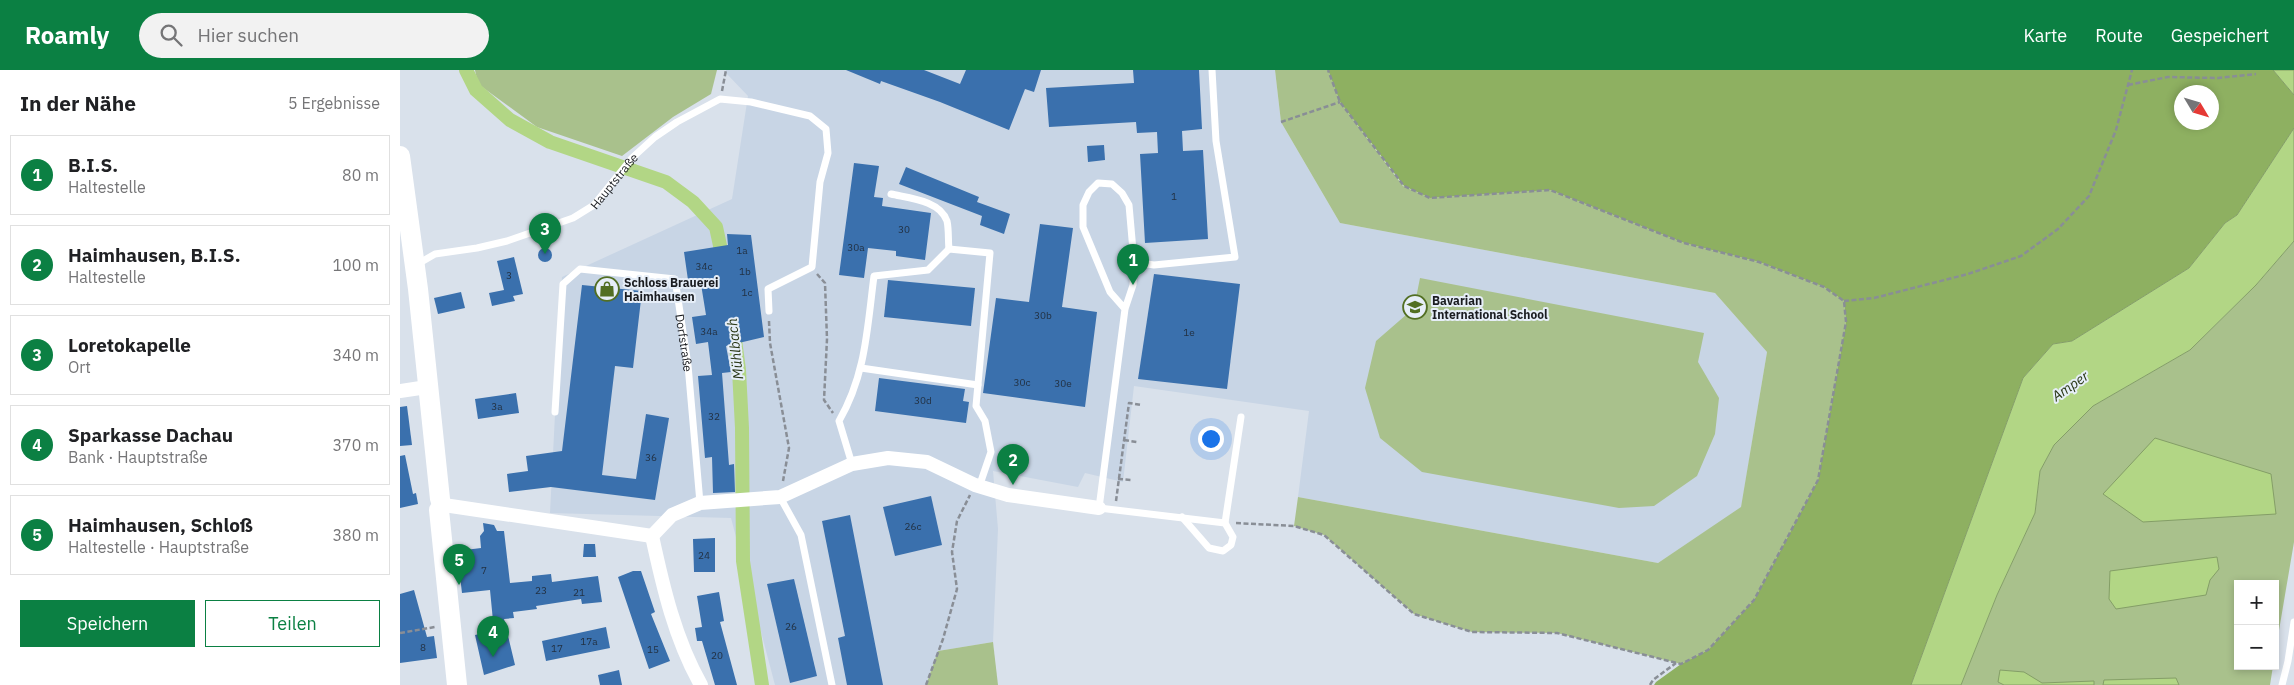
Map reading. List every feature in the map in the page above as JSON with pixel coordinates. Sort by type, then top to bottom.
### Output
[{"type":"street","points":[[400,156],[407,268],[427,386],[441,504],[450,624],[457,685]]},
{"type":"street","points":[[400,391],[427,386]]},
{"type":"street","points":[[652,536],[672,515],[700,504],[754,501],[780,497],[852,464],[888,458],[927,462],[977,486],[1008,496],[1099,508]]},
{"type":"street","points":[[441,504],[652,536]]},
{"type":"street","points":[[652,536],[663,589],[681,640],[701,685]]},
{"type":"lane","points":[[1134,262],[1154,265],[1235,257],[1216,141],[1212,70]]},
{"type":"lane","name":"Hauptstraße","points":[[407,268],[435,254],[477,248],[506,241],[572,218],[594,205],[632,158],[655,137],[677,122],[720,100]]},
{"type":"lane","points":[[720,100],[751,102],[810,116],[826,129],[828,153],[820,182],[812,267],[768,289],[769,311]]},
{"type":"lane","points":[[1125,309],[1110,292],[1083,226],[1083,205],[1089,192],[1098,183],[1112,184],[1122,193],[1129,205],[1134,262],[1133,285],[1125,309],[1099,508],[1225,523]]},
{"type":"lane","points":[[891,194],[930,204],[940,211],[946,220],[949,250]]},
{"type":"lane","points":[[852,464],[839,421],[848,406],[864,361],[874,276],[928,270],[949,250],[990,253],[976,406],[985,421],[991,452],[977,486]]},
{"type":"lane","name":"Dorfstraße","points":[[556,412],[563,284],[580,269],[675,279],[688,365],[700,504]]},
{"type":"lane","points":[[861,368],[978,385]]},
{"type":"lane","points":[[1182,517],[1209,548],[1223,551],[1232,545],[1233,537],[1225,523],[1241,417]]},
{"type":"lane","points":[[780,497],[801,535],[832,685]]},
{"type":"lane","points":[[2282,685],[2294,622]]},
{"type":"path","points":[[720,100],[726,70]]},
{"type":"path","points":[[1328,70],[1340,102],[1404,186],[1430,198],[1550,190],[1684,243],[1759,262],[1824,287],[1844,301],[1874,298],[1968,274],[2021,256],[2058,229],[2089,196],[2116,130],[2132,70]]},
{"type":"path","points":[[2128,85],[2168,77],[2218,78],[2256,74]]},
{"type":"path","points":[[1281,122],[1340,102]]},
{"type":"path","points":[[812,267],[825,283],[824,400],[839,421]]},
{"type":"path","points":[[1225,523],[1294,526],[1324,535],[1414,614],[1472,632],[1557,633],[1681,664],[1708,650],[1754,600],[1818,480],[1846,322],[1844,301]]},
{"type":"path","points":[[769,311],[770,343],[789,448],[780,497]]},
{"type":"path","points":[[1115,510],[1129,402],[1142,405]]},
{"type":"path","points":[[1124,440],[1137,442]]},
{"type":"path","points":[[1118,479],[1132,480]]},
{"type":"path","points":[[926,685],[943,640],[957,588],[952,552],[957,521],[977,486]]},
{"type":"path","points":[[400,633],[450,624]]},
{"type":"path","points":[[1650,685],[1653,680],[1676,663]]},
{"type":"shaded area","points":[[475,70],[717,70],[711,94],[673,117],[622,156],[537,127],[478,84]]},
{"type":"shaded area","points":[[726,70],[1275,70],[1281,122],[1340,223],[1715,293],[1767,352],[1741,508],[1658,563],[1298,497],[1309,411],[1134,386],[1123,482],[1085,473],[1078,487],[993,471],[998,529],[993,642],[938,651],[926,685],[775,685],[731,518],[550,513],[562,277],[732,199],[748,96],[726,73]]},
{"type":"shaded area","points":[[1275,70],[1328,70],[1340,102],[1403,186],[1430,198],[1550,190],[1684,243],[1759,262],[1824,287],[1844,301],[1846,322],[1818,480],[1754,600],[1708,650],[1681,664],[1557,633],[1472,632],[1414,614],[1324,535],[1294,526],[1298,497],[1658,563],[1741,507],[1767,352],[1715,293],[1340,223],[1281,122]]},
{"type":"shaded area","points":[[1328,70],[2273,70],[2294,95],[2294,128],[2237,215],[2225,223],[2189,268],[2072,341],[2053,344],[2023,378],[1911,685],[1654,685],[1681,664],[1708,650],[1754,600],[1818,480],[1846,322],[1844,301],[1824,287],[1759,262],[1684,243],[1550,190],[1430,198],[1404,186],[1340,102]]},
{"type":"shaded area","points":[[2294,241],[2294,542],[2279,630],[2279,580],[2234,580],[2234,670],[2272,670],[2270,685],[1961,685],[1997,595],[2035,513],[2040,471],[2054,445],[2093,406],[2190,350],[2256,285]]},
{"type":"shaded area","points":[[1420,278],[1704,333],[1698,362],[1719,398],[1715,434],[1697,476],[1654,506],[1619,508],[1422,472],[1380,438],[1365,388],[1376,341],[1414,308]]},
{"type":"shaded area","points":[[993,642],[998,685],[926,685],[938,651]]},
{"type":"water","points":[[2273,70],[2294,70],[2294,95]]},
{"type":"water","name":"Amper","points":[[2294,128],[2294,241],[2256,285],[2190,350],[2093,406],[2054,445],[2040,471],[2035,513],[1997,595],[1961,685],[1911,685],[2023,378],[2053,344],[2072,341],[2189,268],[2225,223],[2237,215]]},
{"type":"water","points":[[2155,438],[2271,474],[2276,514],[2143,522],[2103,494]]},
{"type":"water","points":[[2217,557],[2219,569],[2210,580],[2206,595],[2116,609],[2109,599],[2110,571]]},
{"type":"water","points":[[2000,670],[2024,672],[2042,683],[2094,681],[2094,685],[2004,685],[1998,682]]},
{"type":"water","points":[[2176,678],[2179,685],[2103,685],[2104,680]]},
{"type":"building","points":[[846,70],[924,70],[960,84],[966,70],[1041,70],[1034,92],[1025,89],[1009,130],[940,102],[881,81],[880,84]]},
{"type":"building","points":[[1133,70],[1199,70],[1202,129],[1182,131],[1183,151],[1203,150],[1208,239],[1145,243],[1140,154],[1158,153],[1157,132],[1137,133],[1136,122],[1049,127],[1046,88],[1134,83]]},
{"type":"building","points":[[1104,145],[1105,160],[1088,162],[1087,146]]},
{"type":"building","points":[[854,163],[879,166],[874,197],[883,198],[882,206],[931,213],[925,260],[896,256],[896,251],[868,248],[864,278],[839,275]]},
{"type":"building","points":[[906,167],[979,197],[977,202],[1010,214],[1004,234],[980,225],[982,216],[899,184]]},
{"type":"building","points":[[1040,224],[1073,228],[1062,307],[1097,312],[1085,407],[983,393],[996,298],[1029,302]]},
{"type":"building","points":[[727,234],[751,235],[764,337],[726,346],[731,372],[722,373],[729,465],[734,464],[735,492],[713,493],[712,457],[705,458],[698,376],[712,375],[708,342],[696,344],[692,317],[706,315],[700,278],[688,280],[684,252],[728,245]]},
{"type":"building","points":[[542,248],[548,248],[552,255],[548,262],[542,262],[538,258],[538,252]]},
{"type":"building","points":[[514,257],[523,294],[513,296],[515,301],[492,306],[489,293],[504,290],[497,261]]},
{"type":"building","points":[[1154,274],[1240,284],[1227,389],[1138,379]]},
{"type":"building","points":[[888,280],[975,288],[971,326],[884,317]]},
{"type":"building","points":[[582,285],[642,291],[633,368],[615,366],[602,475],[636,479],[646,414],[669,418],[655,500],[551,487],[509,492],[507,474],[528,471],[526,456],[562,451]]},
{"type":"building","points":[[461,292],[465,308],[438,314],[434,298]]},
{"type":"building","points":[[879,378],[965,389],[963,401],[969,402],[966,423],[875,411]]},
{"type":"building","points":[[516,393],[519,413],[478,419],[475,399]]},
{"type":"building","points":[[407,406],[412,445],[400,446],[400,407]]},
{"type":"building","points":[[405,455],[413,494],[416,493],[418,504],[400,508],[400,456]]},
{"type":"building","points":[[931,496],[942,545],[895,556],[883,507]]},
{"type":"building","points":[[850,515],[883,685],[847,685],[838,638],[845,636],[822,521]]},
{"type":"building","points":[[483,523],[494,525],[497,531],[504,531],[510,583],[532,581],[532,576],[551,574],[552,582],[598,576],[602,602],[582,604],[581,599],[536,606],[537,609],[513,612],[514,618],[504,619],[515,665],[484,675],[475,635],[494,631],[490,590],[462,593],[457,551],[481,548],[480,536],[484,531]]},
{"type":"building","points":[[715,538],[715,572],[694,572],[693,539]]},
{"type":"building","points":[[584,544],[595,544],[596,557],[583,557]]},
{"type":"building","points":[[633,571],[641,571],[655,612],[651,614],[670,661],[649,669],[618,577]]},
{"type":"building","points":[[794,579],[817,676],[790,683],[767,584]]},
{"type":"building","points":[[414,590],[427,637],[434,636],[437,658],[400,663],[400,594]]},
{"type":"building","points":[[719,592],[724,621],[720,622],[737,685],[715,685],[702,641],[697,641],[695,628],[702,627],[697,596]]},
{"type":"building","points":[[606,627],[610,648],[546,661],[542,641]]},
{"type":"building","points":[[619,670],[622,685],[600,685],[598,675]]},
{"type":"waterway","name":"Mühlbach","points":[[466,70],[476,90],[510,120],[550,142],[666,182],[693,202],[716,227],[724,264]]},
{"type":"waterway","name":"Mühlbach","points":[[733,325],[739,370],[742,428],[743,561],[762,685]]},
{"type":"place","name":"Loretokapelle","points":[[545,254]]},
{"type":"place","name":"B.I.S.","points":[[1133,285]]},
{"type":"place","name":"Schloss Brauerei Haimhausen","points":[[607,289]]},
{"type":"place","name":"Bavarian International School","points":[[1415,307]]},
{"type":"place","name":"Haimhausen, B.I.S.","points":[[1013,485]]},
{"type":"place","name":"Haimhausen, Schloß","points":[[459,585]]},
{"type":"place","name":"Sparkasse Dachau","points":[[493,657]]}]
